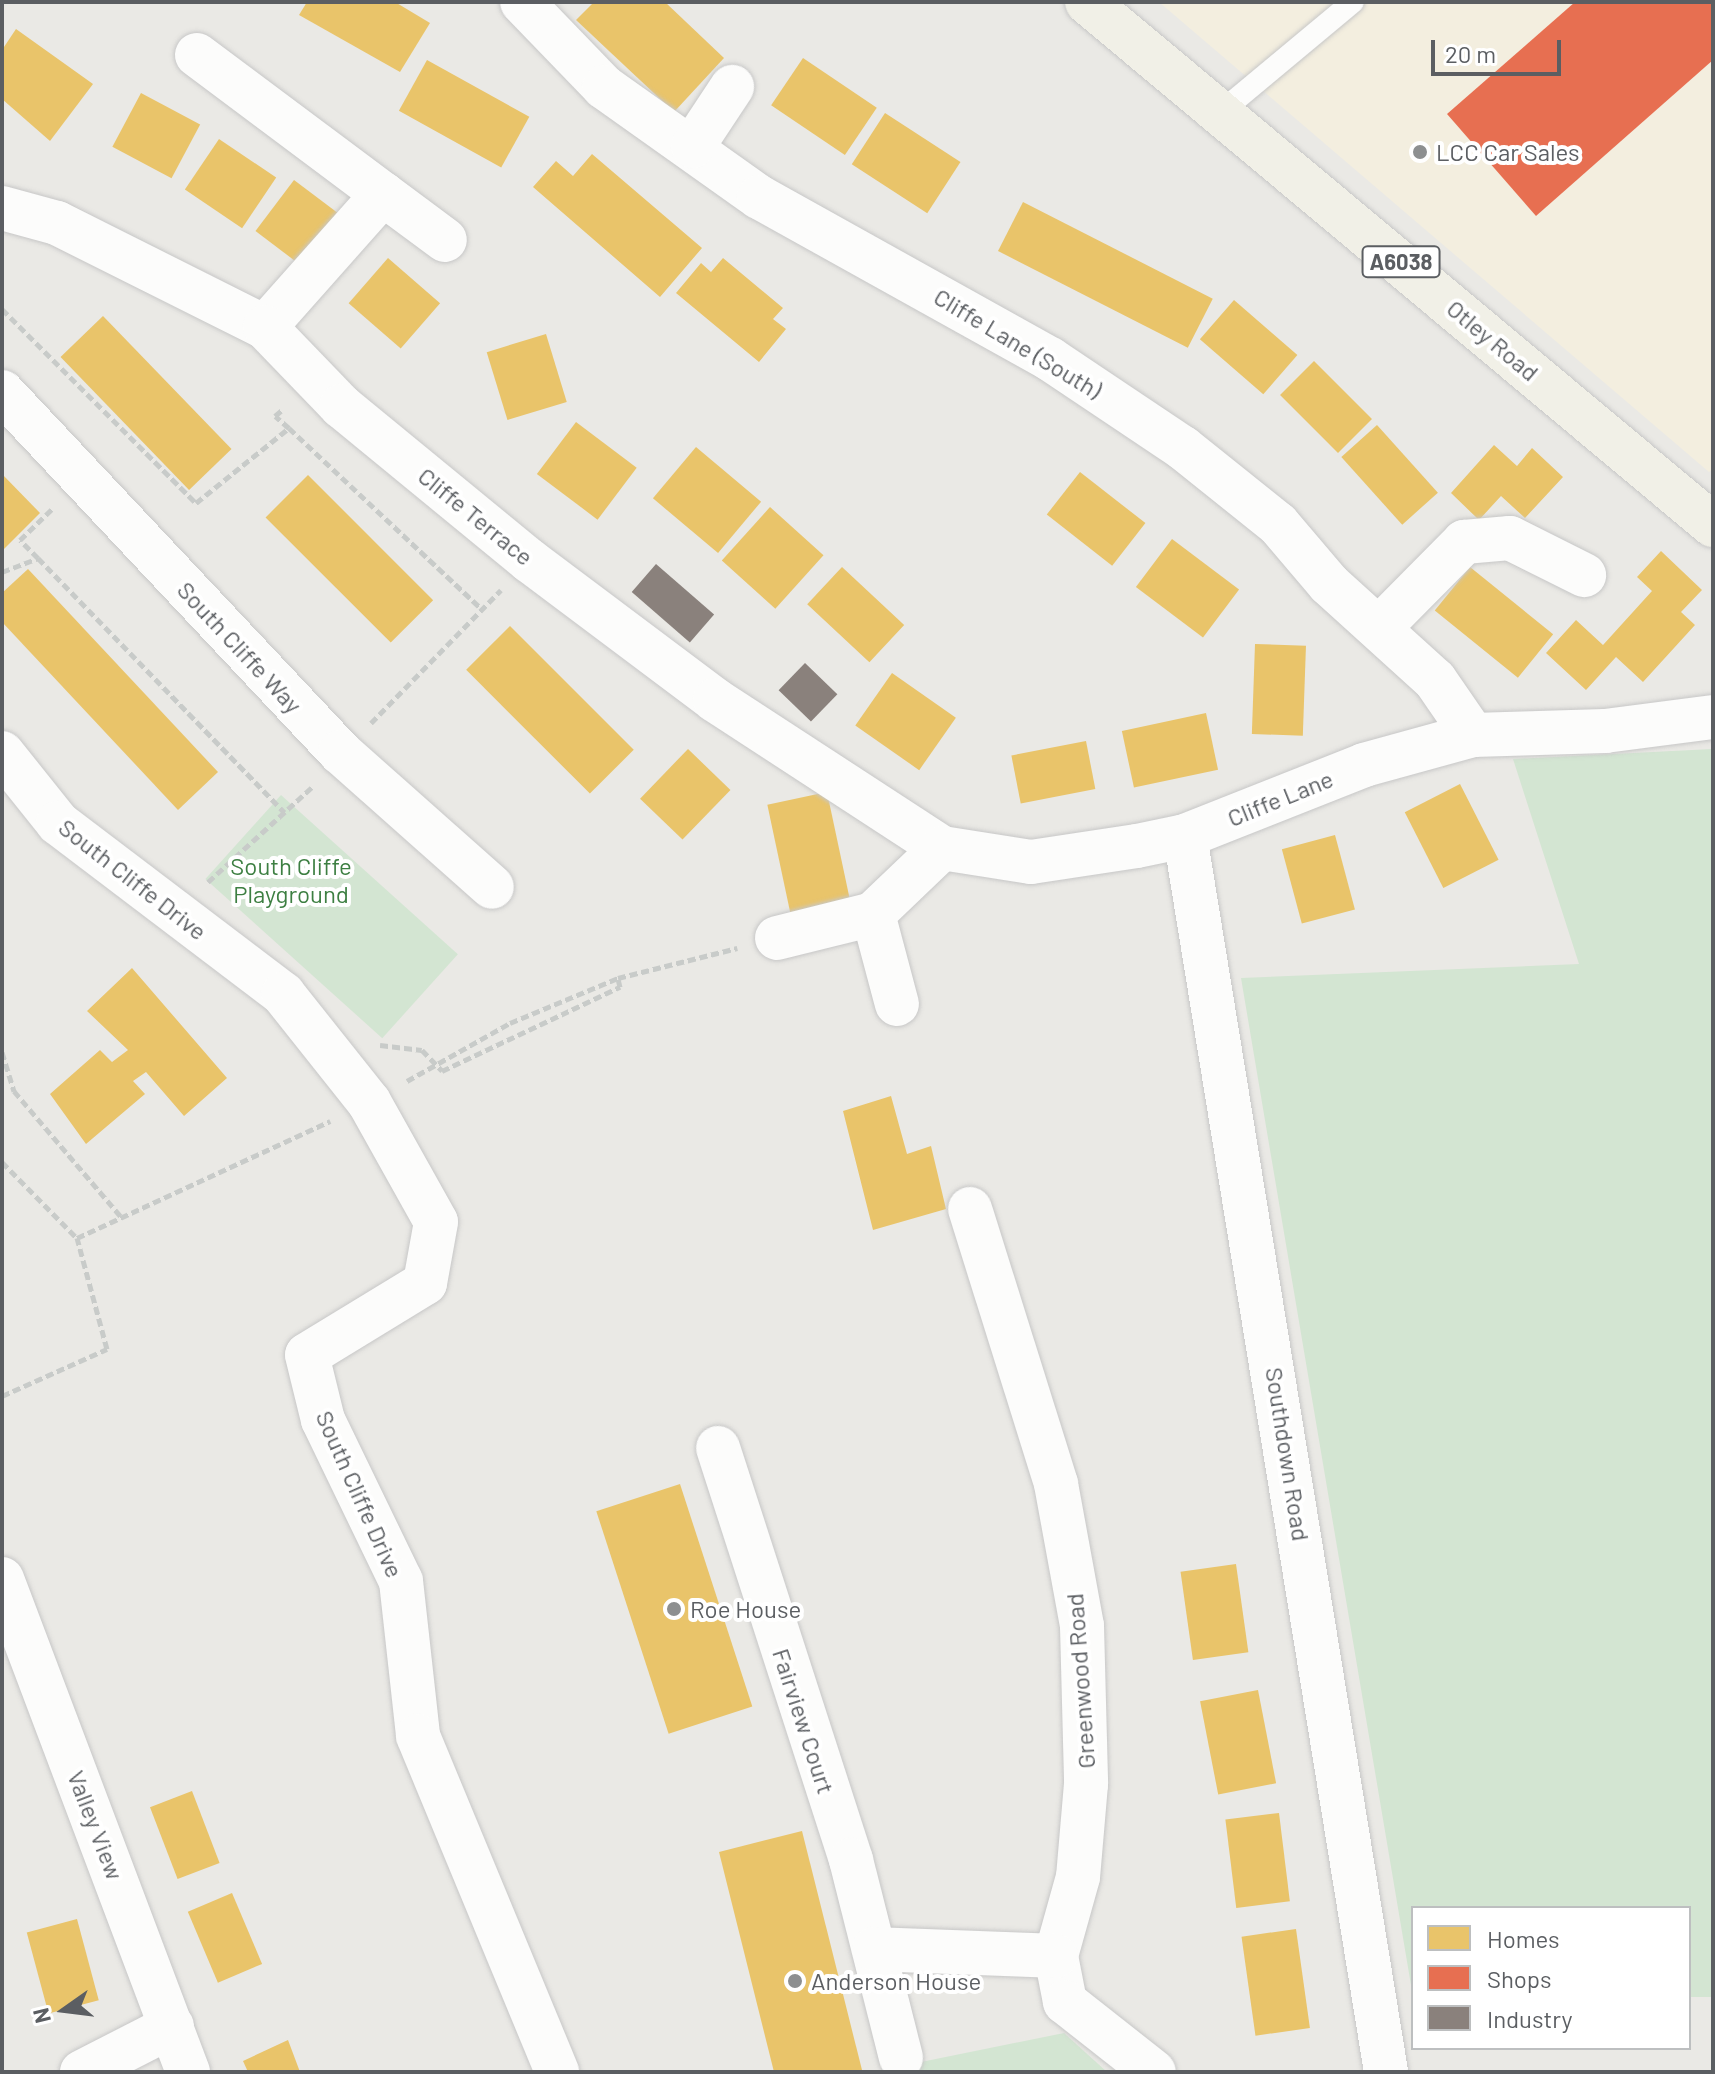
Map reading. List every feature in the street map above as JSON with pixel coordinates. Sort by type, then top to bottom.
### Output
[{"type":"main road","name":"Otley Road","points":[[1087,2],[1222,111],[1713,525]]},
{"type":"street","name":"Cliffe Lane (South)","points":[[522,2],[604,87],[693,146],[759,197],[1050,359],[1183,448],[1278,524],[1329,584],[1435,680],[1473,735]]},
{"type":"street","points":[[197,55],[445,240]]},
{"type":"street","points":[[693,146],[732,87]]},
{"type":"street","points":[[265,327],[383,194]]},
{"type":"street","name":"Cliffe Terrace","points":[[2,208],[57,223],[265,327],[317,380],[530,561],[715,700],[942,848]]},
{"type":"street","name":"South Cliffe Way","points":[[2,392],[340,752],[492,887]]},
{"type":"street","points":[[1380,627],[1464,542],[1510,538],[1584,575]]},
{"type":"street","name":"Cliffe Lane","points":[[942,848],[1031,862],[1185,836],[1364,765],[1473,735],[1605,731],[1713,717]]},
{"type":"street","name":"South Cliffe Drive","points":[[2,753],[58,823],[283,994],[337,1056],[369,1102],[436,1222],[425,1283],[365,1327],[307,1355],[323,1420],[401,1581],[418,1736],[557,2072]]},
{"type":"street","name":"Southdown Road","points":[[1185,836],[1386,2072]]},
{"type":"street","points":[[777,938],[873,914],[942,848]]},
{"type":"street","points":[[873,914],[897,1004]]},
{"type":"street","name":"Greenwood Road","points":[[970,1209],[1056,1484],[1082,1626],[1086,1784],[1078,1877],[1056,1956],[1065,2002],[1154,2072]]},
{"type":"street","name":"Fairview Court","points":[[718,1448],[874,1949],[901,2058]]},
{"type":"street","name":"Valley View","points":[[2,1579],[188,2072]]},
{"type":"street","points":[[874,1949],[1056,1956]]},
{"type":"street","points":[[82,2072],[172,2026]]},
{"type":"lane","points":[[1222,111],[1353,2]]},
{"type":"path","points":[[2,309],[196,503],[289,428]]},
{"type":"path","points":[[317,380],[275,416],[483,610]]},
{"type":"path","points":[[82,478],[20,540],[284,812]]},
{"type":"path","points":[[2,572],[38,558]]},
{"type":"path","points":[[361,733],[530,561]]},
{"type":"path","points":[[207,884],[320,779]]},
{"type":"path","points":[[77,1238],[369,1102],[510,1023],[618,978],[777,938]]},
{"type":"path","points":[[337,1056],[389,1042],[422,1050],[442,1071],[620,987],[618,978]]},
{"type":"path","points":[[2,1052],[14,1091],[122,1218]]},
{"type":"path","points":[[2,1396],[107,1349],[77,1238],[4,1162]]},
{"type":"shaded area","points":[[1159,2],[1713,2],[1713,469],[1709,472]]},
{"type":"green space","points":[[1712,749],[1713,1997],[1691,1997],[1691,1906],[1411,1906],[1411,1985],[1241,978],[1579,964],[1513,759]]},
{"type":"green space","name":"South Cliffe Playground","points":[[281,795],[458,954],[382,1038],[205,879]]},
{"type":"green space","points":[[1064,2033],[1107,2072],[872,2072]]},
{"type":"building: Homes","points":[[307,2],[395,2],[430,23],[400,72],[299,15]]},
{"type":"building: Homes","points":[[594,2],[665,2],[724,58],[674,112],[576,20]]},
{"type":"building: Homes","points":[[16,29],[93,84],[50,141],[2,99],[2,50]]},
{"type":"building: Homes","points":[[803,58],[877,108],[845,155],[771,105]]},
{"type":"building: Homes","points":[[427,60],[529,117],[501,167],[399,111]]},
{"type":"building: Homes","points":[[141,93],[200,124],[172,178],[112,147]]},
{"type":"building: Homes","points":[[885,113],[960,162],[927,213],[852,164]]},
{"type":"building: Homes","points":[[219,139],[276,178],[242,228],[185,190]]},
{"type":"building: Homes","points":[[592,154],[702,248],[660,297],[533,187],[556,161],[573,176]]},
{"type":"building: Homes","points":[[294,180],[345,219],[307,270],[255,231]]},
{"type":"building: Homes","points":[[1023,202],[1213,299],[1188,348],[998,251]]},
{"type":"building: Homes","points":[[388,258],[440,303],[401,349],[349,303]]},
{"type":"building: Homes","points":[[723,258],[783,308],[773,319],[786,329],[759,362],[676,293],[701,263],[711,272]]},
{"type":"building: Homes","points":[[1234,300],[1297,355],[1263,394],[1200,339]]},
{"type":"building: Homes","points":[[103,316],[232,449],[189,490],[61,357]]},
{"type":"building: Homes","points":[[546,334],[567,402],[507,420],[487,352]]},
{"type":"building: Homes","points":[[1314,361],[1372,419],[1338,453],[1280,395]]},
{"type":"building: Homes","points":[[576,422],[637,468],[598,520],[537,474]]},
{"type":"building: Homes","points":[[1377,425],[1438,493],[1402,525],[1341,457]]},
{"type":"building: Homes","points":[[1494,445],[1517,466],[1532,448],[1563,477],[1525,518],[1501,496],[1479,520],[1451,493]]},
{"type":"building: Homes","points":[[696,447],[761,502],[718,553],[653,498]]},
{"type":"building: Homes","points":[[1080,472],[1145,523],[1112,566],[1047,515]]},
{"type":"building: Homes","points":[[2,474],[40,513],[2,551]]},
{"type":"building: Homes","points":[[308,475],[433,600],[391,643],[266,517]]},
{"type":"building: Homes","points":[[770,507],[824,555],[775,609],[722,561]]},
{"type":"building: Homes","points":[[1172,539],[1239,590],[1203,637],[1136,587]]},
{"type":"building: Homes","points":[[1661,551],[1702,590],[1681,612],[1695,625],[1643,682],[1616,657],[1586,690],[1546,653],[1576,620],[1603,645],[1652,591],[1637,577]]},
{"type":"building: Homes","points":[[842,567],[904,625],[869,662],[807,604]]},
{"type":"building: Homes","points":[[1470,567],[1553,634],[1518,678],[1435,611]]},
{"type":"building: Homes","points":[[28,569],[218,772],[178,810],[2,622],[2,593]]},
{"type":"building: Homes","points":[[510,626],[634,750],[590,794],[466,670]]},
{"type":"building: Homes","points":[[1255,644],[1306,646],[1303,736],[1252,734]]},
{"type":"building: Homes","points":[[892,673],[956,718],[919,770],[855,725]]},
{"type":"building: Homes","points":[[1206,713],[1218,770],[1134,788],[1122,731]]},
{"type":"building: Homes","points":[[1086,741],[1095,789],[1021,804],[1011,756]]},
{"type":"building: Homes","points":[[688,749],[730,790],[683,840],[640,799]]},
{"type":"building: Homes","points":[[1460,784],[1499,860],[1443,888],[1405,812]]},
{"type":"building: Homes","points":[[827,792],[851,904],[791,916],[767,805]]},
{"type":"building: Homes","points":[[1335,835],[1355,909],[1302,924],[1282,849]]},
{"type":"building: Homes","points":[[132,968],[227,1078],[184,1116],[146,1072],[133,1081],[145,1094],[86,1144],[50,1094],[100,1050],[112,1062],[128,1050],[87,1011]]},
{"type":"building: Homes","points":[[891,1096],[907,1154],[931,1146],[946,1209],[873,1230],[843,1111]]},
{"type":"building: Homes","name":"Roe House","points":[[680,1484],[752,1707],[669,1734],[596,1511]]},
{"type":"building: Homes","points":[[1236,1564],[1248,1652],[1193,1660],[1181,1572]]},
{"type":"building: Homes","points":[[1258,1690],[1276,1783],[1218,1795],[1200,1701]]},
{"type":"building: Homes","points":[[192,1791],[220,1863],[178,1879],[150,1807]]},
{"type":"building: Homes","points":[[1279,1813],[1290,1901],[1236,1908],[1225,1820]]},
{"type":"building: Homes","name":"Anderson House","points":[[802,1831],[862,2070],[854,2072],[774,2072],[719,1852]]},
{"type":"building: Homes","points":[[232,1893],[262,1964],[218,1983],[188,1912]]},
{"type":"building: Homes","points":[[77,1919],[99,2000],[49,2014],[27,1932]]},
{"type":"building: Homes","points":[[1296,1929],[1310,2028],[1255,2036],[1242,1937]]},
{"type":"building: Homes","points":[[288,2040],[300,2072],[248,2072],[243,2061]]},
{"type":"building: Shops","points":[[1575,2],[1713,2],[1713,60],[1536,216],[1447,114]]},
{"type":"building: Industry","points":[[656,564],[714,615],[690,642],[632,592]]},
{"type":"building: Industry","points":[[805,663],[837,694],[811,722],[779,690]]},
{"type":"place","name":"LCC Car Sales","points":[[1420,152]]},
{"type":"place","name":"Roe House","points":[[674,1609]]},
{"type":"place","name":"Anderson House","points":[[795,1981]]}]
